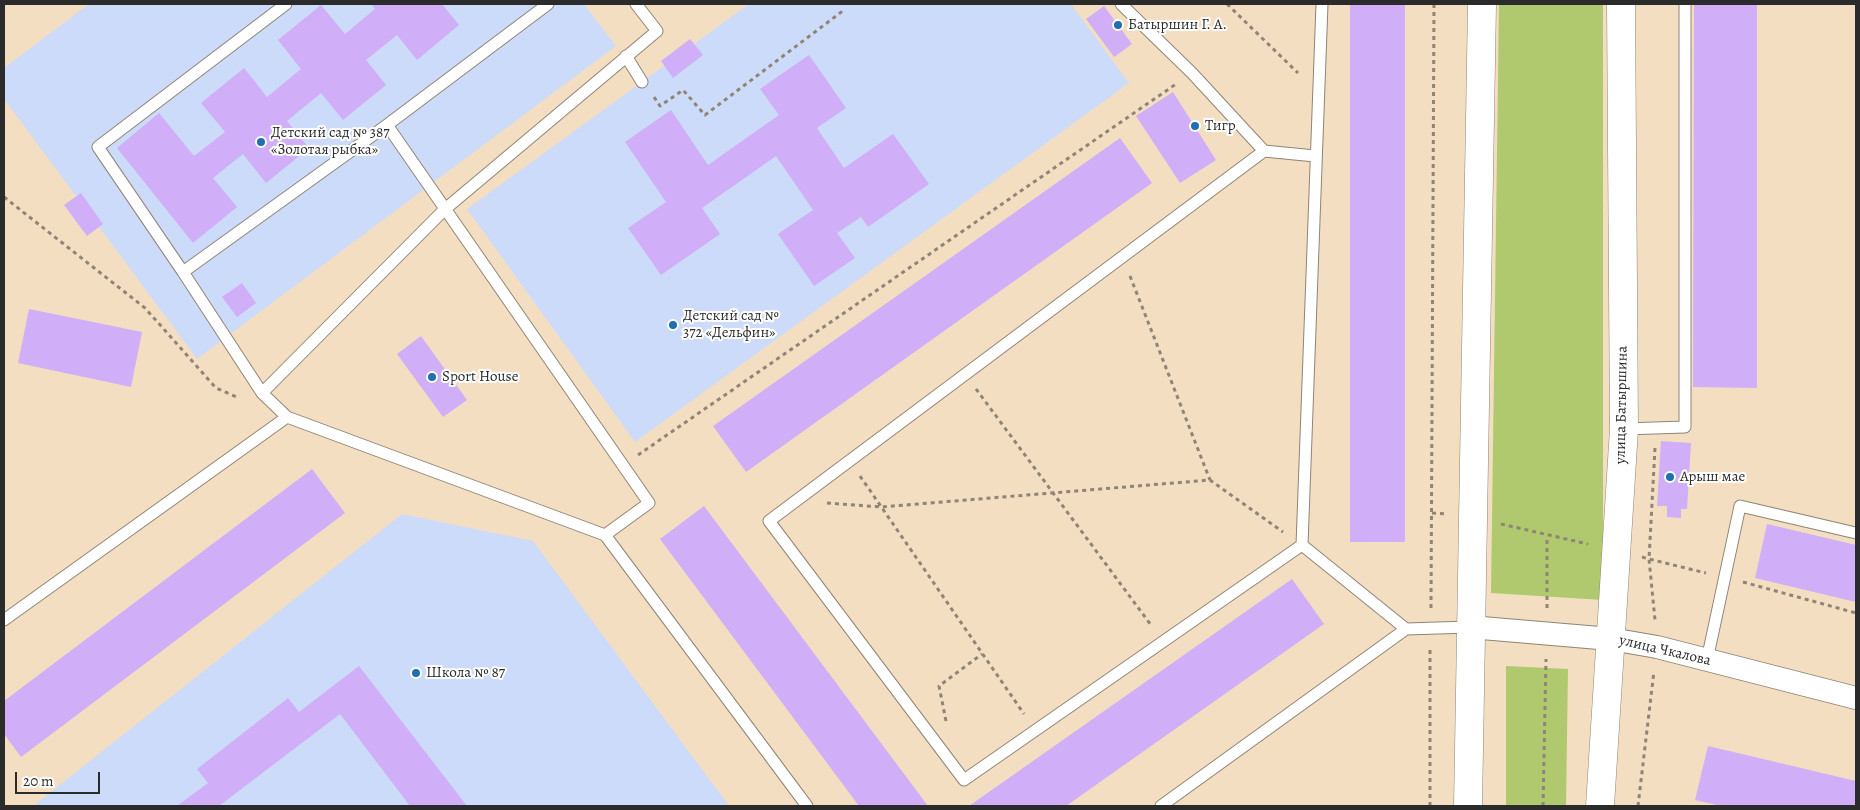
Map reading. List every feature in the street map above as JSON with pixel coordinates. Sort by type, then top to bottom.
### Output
[{"type":"street","points":[[1468,806],[1482,4]]},
{"type":"street","name":"улица Батыршина","points":[[1603,806],[1624,429],[1621,4]]},
{"type":"street","name":"улица Чкалова","points":[[1470,628],[1611,639],[1657,646],[1856,698]]},
{"type":"lane","points":[[286,4],[98,147],[262,393],[287,417],[605,535],[807,806]]},
{"type":"lane","points":[[183,272],[387,125],[548,4]]},
{"type":"lane","points":[[262,393],[444,210],[656,30],[636,4]]},
{"type":"lane","points":[[1121,4],[1192,73],[1264,151],[1315,156]]},
{"type":"lane","points":[[1302,545],[1322,4]]},
{"type":"lane","points":[[1624,429],[1685,427],[1685,4]]},
{"type":"lane","points":[[626,56],[642,82]]},
{"type":"lane","points":[[387,125],[430,185],[444,210],[649,503],[605,535]]},
{"type":"lane","points":[[1264,151],[769,521],[964,780],[1302,545]]},
{"type":"lane","points":[[4,620],[287,417]]},
{"type":"lane","points":[[1707,660],[1740,506],[1856,533]]},
{"type":"lane","points":[[1302,545],[1406,629]]},
{"type":"lane","points":[[1161,806],[1406,629],[1470,628]]},
{"type":"path","points":[[1227,4],[1318,92]]},
{"type":"path","points":[[1430,806],[1434,4]]},
{"type":"path","points":[[642,82],[660,106],[682,90],[705,115],[844,10]]},
{"type":"path","points":[[623,465],[1192,73]]},
{"type":"path","points":[[4,197],[145,308],[216,388],[242,399]]},
{"type":"path","points":[[1122,257],[1210,480],[1302,545]]},
{"type":"path","points":[[965,375],[1163,641]]},
{"type":"path","points":[[1656,428],[1650,559],[1856,613]]},
{"type":"path","points":[[850,461],[1036,730]]},
{"type":"path","points":[[797,500],[881,507],[1210,480]]},
{"type":"path","points":[[1543,806],[1547,536]]},
{"type":"path","points":[[946,723],[939,686],[982,654]]},
{"type":"shaded area","name":"Детский сад № 387 «Золотая рыбка»","points":[[89,4],[584,4],[616,46],[197,359],[4,99],[4,68]]},
{"type":"shaded area","name":"Детский сад № 372 «Дельфин»","points":[[749,4],[1071,4],[1129,83],[635,442],[467,209]]},
{"type":"shaded area","name":"Школа № 87","points":[[402,514],[533,541],[729,806],[33,806]]},
{"type":"green space","points":[[1499,4],[1603,4],[1603,600],[1491,593]]},
{"type":"green space","points":[[1506,666],[1568,669],[1566,806],[1506,806]]},
{"type":"building","points":[[371,4],[442,4],[459,25],[417,60],[397,35],[366,60],[386,85],[343,120],[321,93],[287,121],[309,148],[266,183],[243,154],[213,178],[237,207],[193,243],[117,148],[159,113],[194,156],[225,132],[201,103],[244,68],[267,97],[301,69],[278,40],[321,5],[345,34],[375,9]]},
{"type":"building","points":[[1350,4],[1405,4],[1405,542],[1350,542]]},
{"type":"building","points":[[1694,4],[1757,4],[1757,388],[1693,387]]},
{"type":"building","points":[[1104,6],[1132,44],[1114,57],[1086,19]]},
{"type":"building","points":[[690,39],[703,55],[673,78],[661,61]]},
{"type":"building","points":[[809,55],[846,108],[817,128],[844,168],[893,134],[929,184],[868,227],[861,217],[837,233],[855,258],[814,286],[778,234],[813,210],[776,156],[702,208],[720,234],[661,275],[628,228],[666,202],[625,142],[671,110],[708,165],[779,115],[760,89]]},
{"type":"building","points":[[1173,92],[1216,160],[1180,183],[1136,116]]},
{"type":"building","points":[[1120,138],[1152,183],[746,472],[713,426]]},
{"type":"building","points":[[81,193],[103,224],[87,236],[64,205]]},
{"type":"building","points":[[242,283],[256,303],[237,317],[222,297]]},
{"type":"building","points":[[29,309],[142,332],[131,387],[18,363]]},
{"type":"building","name":"Sport House","points":[[421,336],[467,400],[443,417],[397,354]]},
{"type":"building","points":[[1661,441],[1691,443],[1687,509],[1681,509],[1681,518],[1667,517],[1667,506],[1657,506]]},
{"type":"building","points":[[312,469],[345,513],[21,757],[4,734],[4,701]]},
{"type":"building","points":[[704,506],[928,806],[859,806],[660,539]]},
{"type":"building","points":[[1767,524],[1856,545],[1856,602],[1755,578]]},
{"type":"building","points":[[1292,579],[1324,624],[1066,806],[969,806]]},
{"type":"building","points":[[359,666],[467,806],[410,806],[340,714],[219,806],[177,806],[208,783],[197,769],[288,698],[299,712]]},
{"type":"building","points":[[1708,746],[1856,781],[1856,806],[1721,806],[1695,800]]},
{"type":"place","name":"Батыршин Г. А.","points":[[1118,25]]},
{"type":"place","name":"Тигр","points":[[1195,126]]},
{"type":"place","name":"Детский сад № 387 «Золотая рыбка»","points":[[261,142]]},
{"type":"place","name":"Детский сад № 372 «Дельфин»","points":[[673,325]]},
{"type":"place","name":"Sport House","points":[[432,377]]},
{"type":"place","name":"Арыш мае","points":[[1670,477]]},
{"type":"place","name":"Школа № 87","points":[[416,673]]}]
